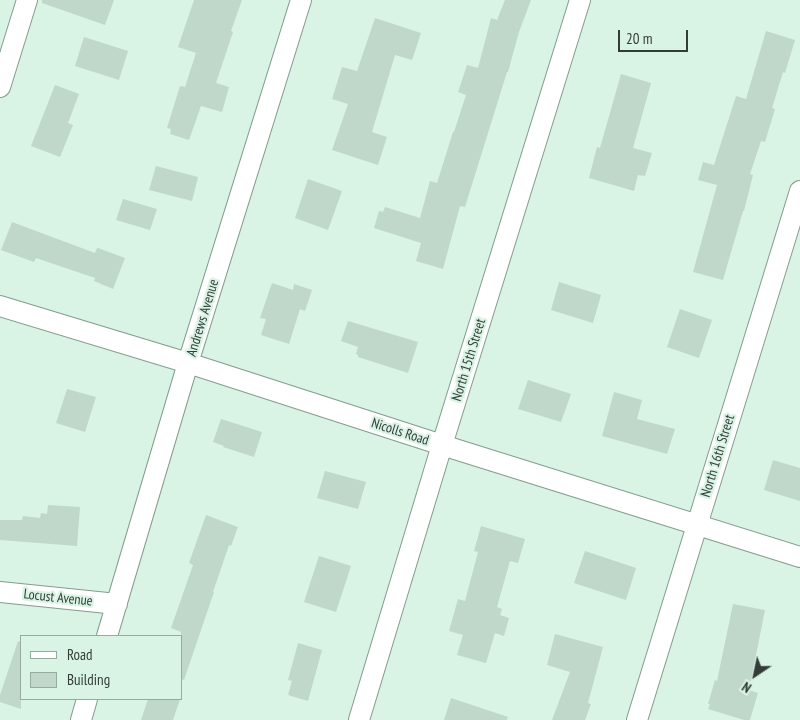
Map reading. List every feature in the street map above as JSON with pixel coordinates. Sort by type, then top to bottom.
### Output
[{"type":"street","points":[[0,86],[27,0]]},
{"type":"street","name":"Andrews Avenue","points":[[107,635],[188,363],[301,0]]},
{"type":"street","name":"North 15th Street","points":[[360,720],[442,445],[580,0]]},
{"type":"street","name":"North 16th Street","points":[[637,720],[800,191]]},
{"type":"street","name":"Nicolls Road","points":[[0,306],[188,363],[800,557]]},
{"type":"street","name":"Locust Avenue","points":[[0,592],[117,604]]},
{"type":"street","points":[[81,720],[87,700]]},
{"type":"building","points":[[42,0],[114,0],[105,25],[42,3]]},
{"type":"building","points":[[194,0],[242,0],[216,83],[229,87],[222,112],[201,106],[189,140],[170,134],[171,129],[167,128],[180,86],[185,87],[196,53],[178,47]]},
{"type":"building","points":[[505,0],[531,0],[519,32],[465,207],[460,206],[443,269],[416,261],[421,243],[374,228],[379,211],[383,212],[385,207],[420,218],[430,181],[437,183],[466,95],[458,92],[467,65],[478,68],[491,18],[497,20]]},
{"type":"building","points":[[375,18],[421,33],[412,60],[395,55],[372,132],[387,137],[378,165],[332,150],[348,104],[332,99],[342,67],[357,71]]},
{"type":"building","points":[[766,31],[795,40],[772,108],[775,109],[765,142],[761,141],[750,174],[753,175],[744,211],[723,280],[693,272],[717,185],[698,180],[703,162],[714,165],[736,96],[746,99]]},
{"type":"building","points":[[84,37],[128,51],[119,80],[75,66]]},
{"type":"building","points":[[621,74],[651,83],[633,148],[652,153],[645,176],[638,175],[634,191],[589,178],[597,147],[600,148]]},
{"type":"building","points":[[55,85],[79,94],[68,123],[73,125],[60,157],[31,146]]},
{"type":"building","points":[[156,166],[198,177],[192,201],[149,190]]},
{"type":"building","points":[[308,179],[342,191],[328,230],[295,218]]},
{"type":"building","points":[[123,199],[157,209],[150,230],[116,220]]},
{"type":"building","points":[[12,222],[95,253],[98,248],[125,258],[113,289],[94,281],[95,278],[36,258],[34,262],[1,250]]},
{"type":"building","points":[[559,282],[601,295],[593,323],[551,310]]},
{"type":"building","points":[[272,283],[293,290],[294,284],[312,290],[305,311],[300,309],[289,344],[261,335],[266,319],[260,318]]},
{"type":"building","points":[[680,309],[712,320],[699,358],[667,347]]},
{"type":"building","points":[[348,321],[418,342],[408,373],[358,357],[356,354],[358,347],[341,341]]},
{"type":"building","points":[[528,380],[571,394],[561,422],[518,409]]},
{"type":"building","points":[[67,389],[96,397],[85,432],[56,423]]},
{"type":"building","points":[[614,392],[642,400],[637,419],[675,429],[667,454],[602,436]]},
{"type":"building","points":[[221,419],[262,432],[254,457],[213,442]]},
{"type":"building","points":[[773,460],[800,468],[800,501],[764,490]]},
{"type":"building","points":[[325,471],[366,482],[358,509],[317,498]]},
{"type":"building","points":[[48,505],[80,507],[77,546],[0,540],[0,520],[22,520],[23,516],[40,518],[41,513],[47,514]]},
{"type":"building","points":[[206,515],[238,527],[231,546],[229,545],[184,680],[182,679],[182,635],[181,632],[171,628],[193,565],[189,563]]},
{"type":"building","points":[[481,526],[525,539],[518,563],[510,561],[497,607],[502,609],[500,615],[509,618],[504,636],[495,633],[486,663],[457,655],[463,635],[449,631],[458,599],[465,601],[478,552],[474,551]]},
{"type":"building","points":[[585,551],[636,568],[626,600],[574,583]]},
{"type":"building","points":[[319,556],[351,566],[336,612],[304,602]]},
{"type":"building","points":[[733,604],[765,610],[749,690],[758,693],[750,720],[744,720],[708,709],[715,680],[717,681]]},
{"type":"building","points":[[555,634],[603,647],[588,703],[591,704],[585,720],[552,720],[570,672],[547,665]]},
{"type":"building","points":[[18,641],[20,642],[21,709],[0,702],[0,695]]},
{"type":"building","points":[[298,643],[322,650],[308,701],[288,695],[292,681],[288,680]]},
{"type":"building","points":[[451,698],[508,717],[507,720],[444,720]]},
{"type":"building","points":[[148,700],[180,700],[173,720],[141,720]]}]
